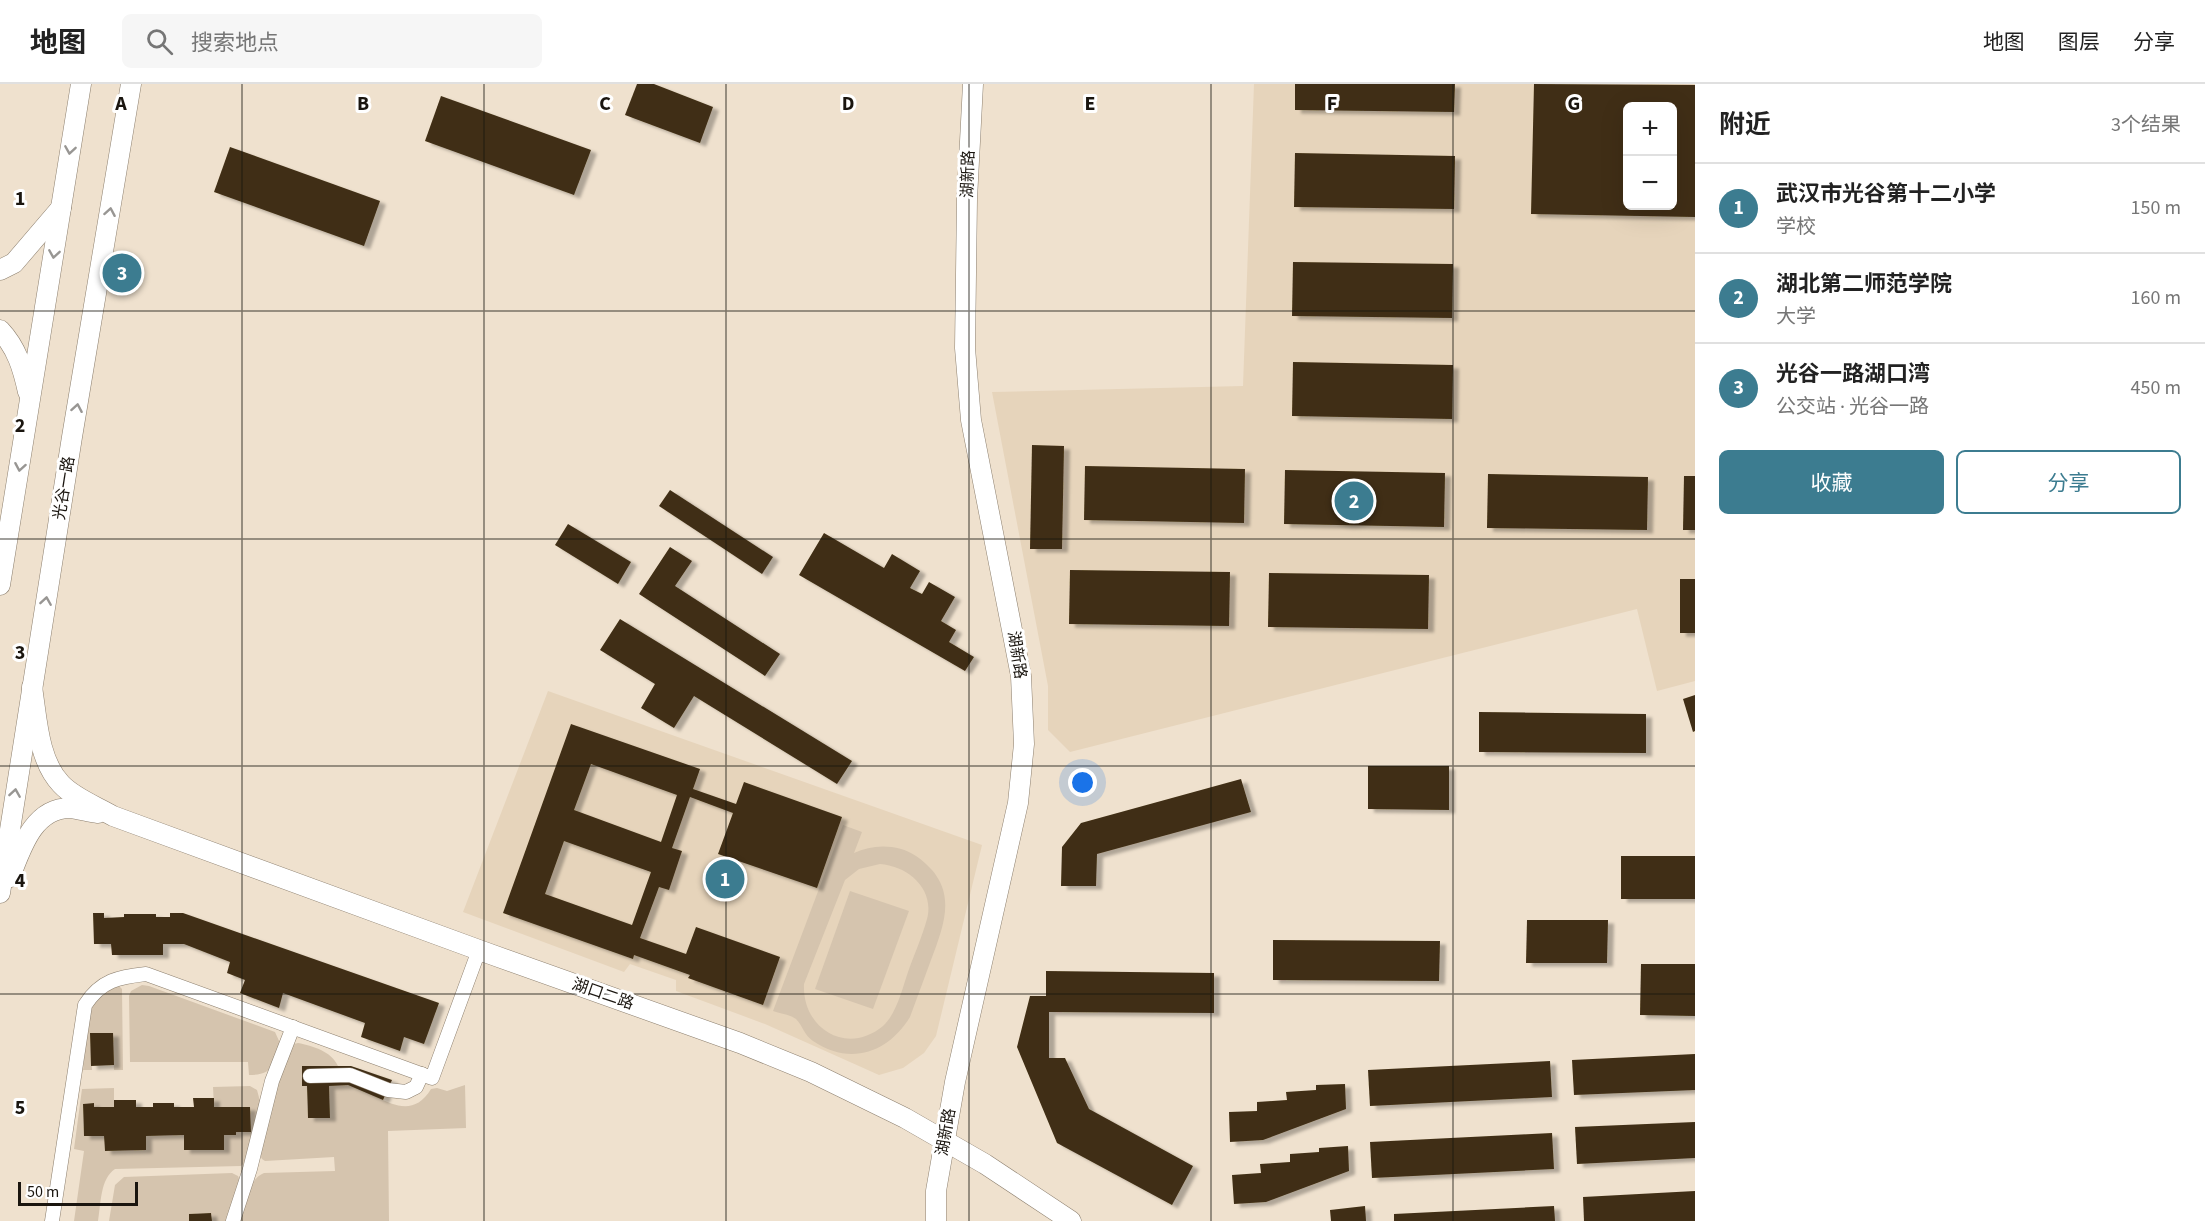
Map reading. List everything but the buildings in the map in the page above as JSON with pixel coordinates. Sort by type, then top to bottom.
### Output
[{"type":"street","points":[[0,585],[81,84]]},
{"type":"street","name":"光谷一路","points":[[0,893],[131,84]]},
{"type":"street","name":"湖新路","points":[[936,1221],[936,1191],[955,1082],[1018,803],[1024,744],[1021,676],[971,420],[965,348],[967,199],[973,84]]},
{"type":"street","points":[[0,270],[14,263],[61,208]]},
{"type":"street","points":[[0,330],[8,339],[22,366],[30,405]]},
{"type":"street","points":[[32,687],[43,750],[50,767],[61,784],[113,816]]},
{"type":"street","points":[[0,905],[26,836],[37,824],[54,811],[70,808],[113,816]]},
{"type":"street","name":"湖口二路","points":[[113,816],[740,1043],[811,1072],[905,1118],[985,1164],[1071,1221]]},
{"type":"street","points":[[52,1221],[86,1005],[94,991],[108,982],[125,976],[146,974],[432,1078],[479,950]]},
{"type":"street","points":[[233,1221],[250,1169],[272,1081],[293,1027]]},
{"type":"street","points":[[310,1076],[350,1075],[388,1090],[406,1092],[416,1087],[422,1074]]},
{"type":"shaded area","points":[[1254,84],[1695,84],[1695,681],[1657,691],[1637,609],[1070,752],[1048,730],[1048,686],[992,392],[1243,386]]},
{"type":"shaded area","points":[[548,691],[982,845],[936,1036],[924,1053],[903,1068],[879,1075],[765,1024],[676,991],[676,980],[630,964],[624,972],[463,912]]},
{"type":"shaded area","points":[[843,825],[862,832],[854,853],[869,848],[893,847],[909,852],[930,867],[939,879],[944,892],[944,917],[941,931],[910,1017],[891,1039],[867,1052],[841,1053],[827,1049],[813,1041],[794,1018],[773,1011]],"holes":[[[880,864],[909,874],[923,889],[927,898],[927,919],[899,1000],[888,1021],[869,1035],[842,1038],[829,1033],[810,1014],[805,1000],[804,984],[845,880],[859,869]]]},
{"type":"shaded area","points":[[850,891],[909,911],[873,1009],[815,989]]},
{"type":"shaded area","points":[[117,984],[122,989],[123,1070],[114,1070],[112,1033],[90,1034],[92,1070],[83,1070],[90,1005],[97,994]]},
{"type":"shaded area","points":[[142,985],[275,1032],[280,1043],[271,1067],[264,1073],[249,1075],[248,1062],[130,1062],[129,996],[131,991]]},
{"type":"shaded area","points":[[298,1043],[326,1053],[338,1066],[302,1066],[302,1086],[307,1086],[308,1118],[330,1118],[329,1086],[348,1085],[359,1088],[391,1104],[402,1106],[412,1105],[422,1100],[431,1089],[447,1091],[465,1085],[466,1128],[388,1131],[389,1221],[240,1221],[250,1187],[258,1176],[264,1173],[335,1171],[334,1157],[265,1161],[259,1153],[276,1083],[287,1056],[294,1044]]},
{"type":"shaded area","points":[[250,1086],[257,1090],[261,1105],[245,1162],[241,1166],[115,1169],[110,1173],[104,1185],[98,1221],[74,1221],[84,1151],[74,1149],[82,1089],[114,1088],[114,1107],[94,1107],[94,1103],[83,1104],[84,1136],[104,1136],[105,1151],[146,1150],[146,1136],[184,1135],[184,1150],[223,1150],[224,1135],[251,1132],[250,1107],[214,1107],[213,1087]]},
{"type":"shaded area","points":[[232,1173],[238,1176],[240,1181],[227,1221],[212,1221],[211,1213],[189,1214],[189,1221],[109,1221],[115,1185],[124,1177]]},
{"type":"place","name":"光谷一路湖口湾","points":[[122,273]]},
{"type":"place","name":"湖北第二师范学院","points":[[1354,501]]},
{"type":"place","name":"武汉市光谷第十二小学","points":[[725,879]]}]
